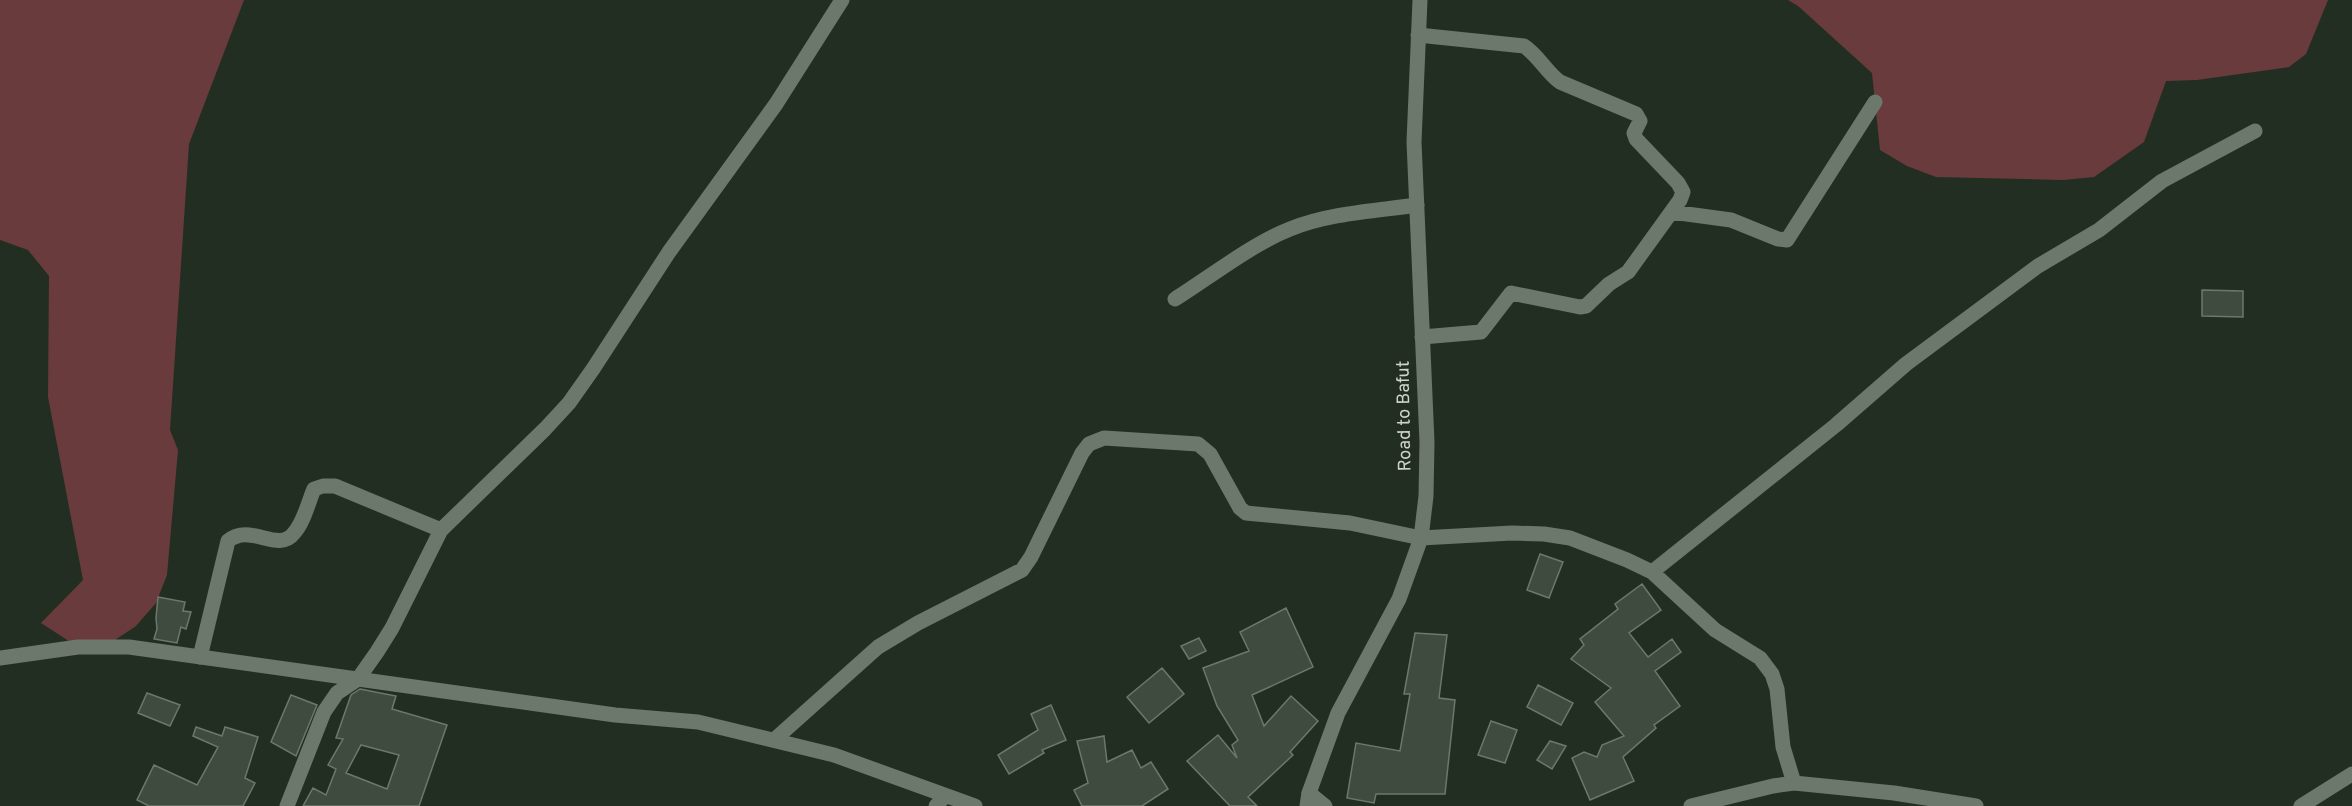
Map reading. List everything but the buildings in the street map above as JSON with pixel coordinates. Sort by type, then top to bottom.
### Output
[{"type":"street","points":[[287,806],[324,712],[337,693],[358,679],[392,628],[441,530],[569,403],[675,243],[776,104],[842,0]]},
{"type":"street","name":"Road to Bafut","points":[[1308,799],[1338,713],[1399,599],[1421,538],[1426,496],[1427,442],[1414,142],[1420,0]]},
{"type":"street","points":[[1418,35],[1524,46],[1536,54],[1550,75],[1560,82],[1636,114],[1640,122],[1634,133],[1636,139],[1678,183],[1683,192],[1680,201],[1628,272],[1609,284],[1586,306],[1580,308],[1511,293],[1481,332],[1422,337]]},
{"type":"street","points":[[1671,212],[1731,220],[1787,240],[1875,102]]},
{"type":"street","points":[[1652,572],[1836,425],[1906,364],[2038,266],[2099,230],[2162,181],[2255,131]]},
{"type":"street","points":[[1175,299],[1255,248],[1288,230],[1317,220],[1417,205]]},
{"type":"street","points":[[774,740],[878,647],[918,623],[1022,570],[1082,453],[1089,444],[1104,438],[1198,444],[1210,454],[1240,508],[1246,513],[1350,523],[1421,538],[1512,533],[1544,534],[1570,538],[1628,560],[1652,572],[1715,630],[1760,658],[1772,674],[1777,689],[1783,747],[1794,783]]},
{"type":"street","points":[[200,657],[228,542],[235,535],[246,534],[277,541],[289,539],[296,532],[314,489],[335,486],[441,530]]},
{"type":"street","points":[[0,648],[0,658],[78,647],[129,647],[615,715],[698,722],[834,755],[941,801],[975,806]]},
{"type":"street","points":[[2301,806],[2352,774]]},
{"type":"street","points":[[1691,806],[1794,783],[1894,793],[1976,806]]},
{"type":"street","points":[[1308,799],[1325,806]]},
{"type":"shaded area","points":[[0,0],[244,0],[189,144],[170,430],[178,450],[167,575],[156,603],[136,626],[106,646],[78,647],[41,623],[83,580],[48,397],[49,276],[28,250],[0,240]]},
{"type":"shaded area","points":[[1788,0],[2328,0],[2306,54],[2289,67],[2197,80],[2166,81],[2144,142],[2094,177],[2063,180],[1936,177],[1907,166],[1880,150],[1872,73],[1798,6]]}]
